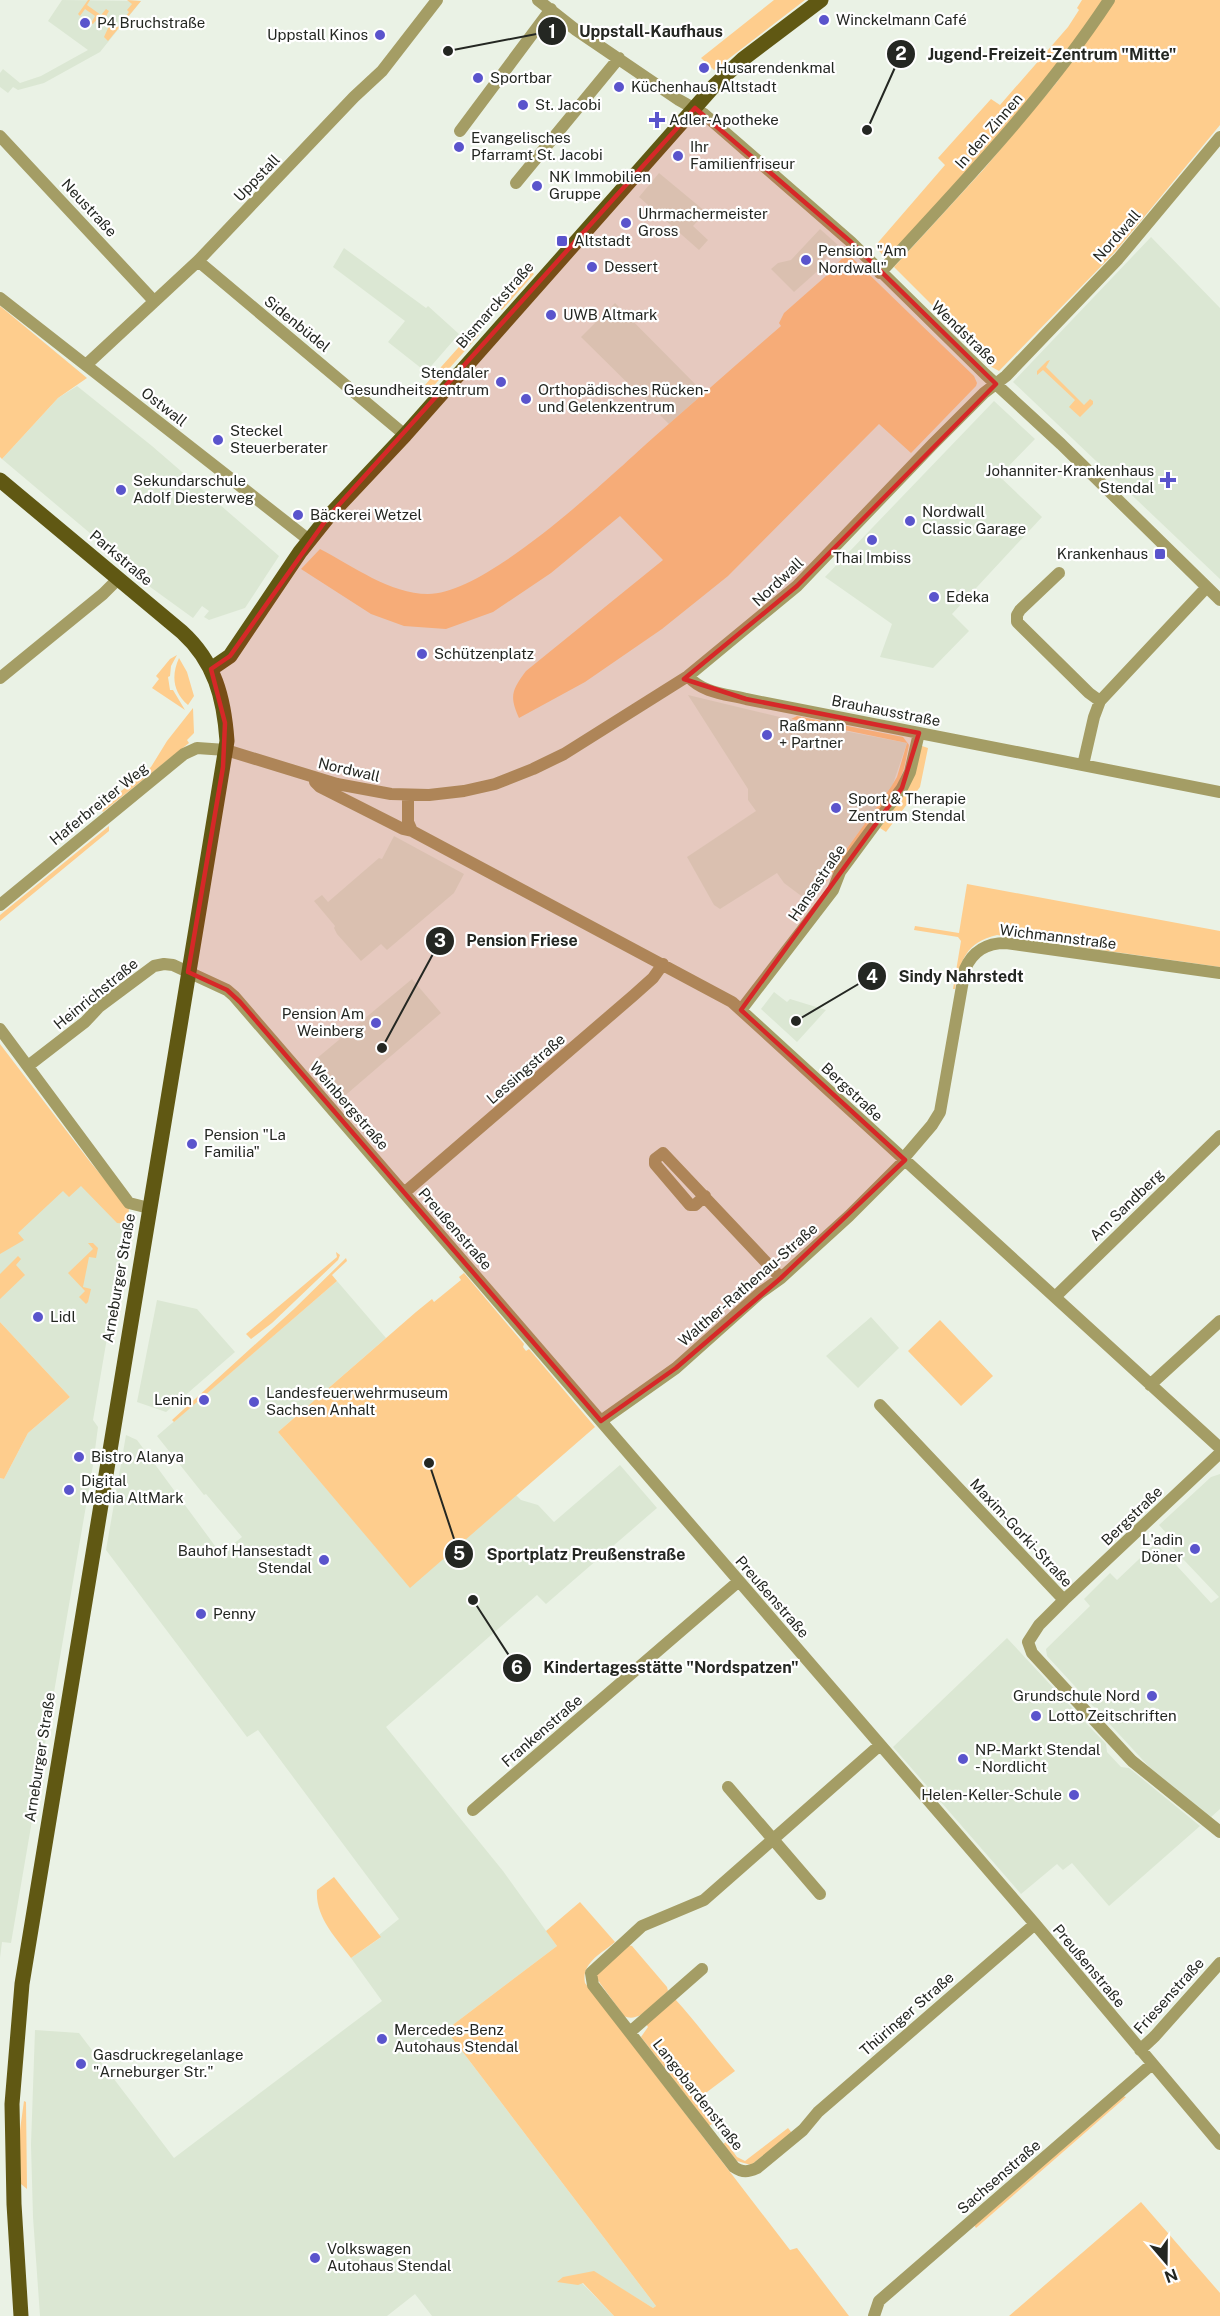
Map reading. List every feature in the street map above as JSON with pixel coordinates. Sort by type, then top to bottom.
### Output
[{"type":"main road","name":"Bismarckstraße","points":[[304,546],[694,108],[731,69],[821,0]]},
{"type":"main road","name":"Parkstraße","points":[[0,480],[190,639],[212,669]]},
{"type":"main road","points":[[212,669],[230,656],[304,546]]},
{"type":"main road","name":"Arneburger Straße","points":[[21,2316],[14,2204],[12,2104],[22,1984],[226,750],[223,709],[212,669]]},
{"type":"street","name":"Uppstall","points":[[87,365],[198,261],[354,97],[375,78],[437,0]]},
{"type":"street","name":"Wendstraße","points":[[538,0],[576,30],[708,117],[836,228],[1220,600]]},
{"type":"street","name":"In den Zinnen","points":[[880,273],[1004,139],[1055,77],[1109,0]]},
{"type":"street","points":[[460,131],[551,9]]},
{"type":"street","points":[[516,183],[619,58]]},
{"type":"street","name":"Neustraße","points":[[0,136],[154,301]]},
{"type":"street","name":"Nordwall","points":[[226,750],[309,777],[361,789],[408,795],[464,791],[495,784],[533,770],[564,754],[688,676],[797,586],[955,422],[1006,376],[1118,259],[1220,137]]},
{"type":"street","name":"Sidenbüdel","points":[[198,261],[405,435]]},
{"type":"street","name":"Ostwall","points":[[0,298],[87,365],[304,546]]},
{"type":"street","points":[[1059,573],[1020,610],[1017,622],[1100,701]]},
{"type":"street","points":[[0,678],[103,594],[118,579]]},
{"type":"street","points":[[1083,765],[1100,701],[1206,588]]},
{"type":"street","name":"Brauhausstraße","points":[[688,676],[695,685],[703,689],[1220,792]]},
{"type":"street","name":"Hansastraße","points":[[741,1010],[833,890],[840,872],[902,788],[910,772],[919,733]]},
{"type":"street","name":"Haferbreiter Weg","points":[[0,905],[184,754],[197,748],[226,750]]},
{"type":"street","name":"Bergstraße","points":[[309,777],[320,787],[403,829],[412,831],[722,995],[1220,1448]]},
{"type":"street","points":[[408,795],[408,822],[412,831]]},
{"type":"street","name":"Wichmannstraße","points":[[904,1159],[940,1112],[965,969],[974,954],[984,947],[994,943],[1006,943],[1220,973]]},
{"type":"street","name":"Heinrichstraße","points":[[28,1066],[85,1022],[99,1007],[154,966],[169,964],[188,972]]},
{"type":"street","name":"Lessingstraße","points":[[404,1193],[634,995],[653,978],[663,964]]},
{"type":"street","name":"Weinbergstraße","points":[[188,972],[234,996],[404,1193]]},
{"type":"street","points":[[0,1029],[28,1066]]},
{"type":"street","name":"Arneburger Straße","points":[[28,1066],[129,1203],[149,1208]]},
{"type":"street","name":"Am Sandberg","points":[[1055,1297],[1220,1136]]},
{"type":"street","name":"Walther-Rathenau-Straße","points":[[601,1421],[676,1368],[752,1300],[781,1278],[849,1216],[904,1159]]},
{"type":"street","name":"Preußenstraße","points":[[404,1193],[1035,1924],[1151,2065],[1220,2144]]},
{"type":"street","points":[[705,1196],[781,1278]]},
{"type":"street","points":[[1150,1385],[1220,1321]]},
{"type":"street","name":"Maxim-Gorki-Straße","points":[[880,1405],[1064,1600],[1032,1634],[1028,1642],[1032,1653],[1132,1761],[1220,1832]]},
{"type":"street","name":"Bergstraße","points":[[1064,1600],[1220,1453]]},
{"type":"street","name":"Frankenstraße","points":[[473,1810],[739,1581]]},
{"type":"street","name":"Langobardenstraße","points":[[803,2130],[757,2168],[740,2171],[734,2167],[593,1985],[591,1972],[649,1922],[704,1900],[880,1745]]},
{"type":"street","points":[[728,1787],[820,1894]]},
{"type":"street","name":"Thüringer Straße","points":[[803,2130],[818,2112],[1035,1924]]},
{"type":"street","name":"Friesenstraße","points":[[1140,2050],[1220,1963]]},
{"type":"street","points":[[630,2031],[702,1969]]},
{"type":"street","name":"Sachsenstraße","points":[[874,2316],[879,2301],[1151,2065]]},
{"type":"highlighted area","points":[[695,108],[851,242],[996,384],[797,586],[684,679],[746,699],[919,733],[902,788],[741,1010],[905,1160],[781,1278],[676,1368],[601,1421],[240,1002],[227,990],[188,972],[223,767],[225,723],[211,669],[230,656],[328,517]]},
{"type":"shaded area","points":[[62,0],[141,1],[100,52],[44,83],[18,90],[13,87],[8,93],[0,87],[0,73],[3,69],[20,83],[41,76],[88,50],[48,21]]},
{"type":"shaded area","points":[[90,0],[87,5],[101,15],[106,9],[109,11],[105,18],[118,27],[132,4],[127,0],[141,1],[108,41],[104,37],[109,26],[98,18],[93,24],[91,23],[95,16],[85,9],[80,16],[78,14]]},
{"type":"shaded area","points":[[774,0],[805,0],[714,70],[701,58]]},
{"type":"shaded area","points":[[1082,0],[1106,0],[1056,69],[1002,134],[886,259],[875,246],[945,165],[938,158],[991,99],[1000,105],[1068,27],[1079,10],[1077,8]]},
{"type":"shaded area","points":[[1112,0],[1220,0],[1220,125],[1116,251],[999,371],[990,366],[940,318],[942,315],[894,267],[983,170],[1057,82]]},
{"type":"shaded area","points":[[659,173],[706,212],[693,226],[708,240],[699,250],[639,197]]},
{"type":"shaded area","name":"Pension \"Am Nordwall\"","points":[[820,229],[838,245],[823,261],[821,268],[794,292],[771,269],[778,263],[791,260]]},
{"type":"shaded area","name":"Johanniter-Krankenhaus Stendal","points":[[1151,237],[1220,308],[1220,579],[1013,382]]},
{"type":"shaded area","points":[[344,248],[426,308],[428,306],[459,334],[426,372],[388,342],[405,321],[333,267]]},
{"type":"shaded area","points":[[847,253],[974,376],[976,386],[911,453],[879,424],[728,576],[662,629],[585,682],[519,718],[513,698],[515,688],[526,671],[663,560],[620,516],[551,573],[493,612],[446,629],[404,626],[371,614],[301,569],[320,549],[386,584],[414,593],[428,594],[453,589],[482,575],[514,555],[578,505],[781,326],[779,323],[784,313],[826,276]]},
{"type":"shaded area","points":[[528,269],[534,274],[502,310],[496,305]]},
{"type":"shaded area","points":[[615,303],[704,393],[669,424],[581,337]]},
{"type":"shaded area","points":[[0,306],[87,378],[58,398],[2,459],[0,457]]},
{"type":"shaded area","points":[[474,330],[479,335],[430,390],[425,385]]},
{"type":"shaded area","points":[[1050,360],[1046,367],[1084,405],[1090,399],[1093,401],[1093,404],[1080,417],[1069,407],[1075,400],[1043,370],[1037,375],[1037,371]]},
{"type":"shaded area","name":"Sekundarschule Adolf Diesterweg","points":[[77,386],[152,446],[279,556],[245,608],[209,620],[204,617],[209,611],[202,606],[193,618],[135,576],[116,555],[2,459],[58,398]]},
{"type":"shaded area","points":[[994,401],[1035,439],[999,476],[1042,517],[952,614],[969,631],[933,668],[880,657],[892,624],[825,577]]},
{"type":"shaded area","points":[[177,655],[168,677],[170,690],[173,690],[185,710],[152,688],[159,679],[156,676],[170,659]]},
{"type":"shaded area","points":[[179,658],[187,672],[194,696],[188,705],[176,689],[174,677]]},
{"type":"shaded area","points":[[688,695],[813,725],[907,743],[892,787],[808,901],[784,883],[777,873],[720,909],[714,905],[687,857],[756,811],[748,800],[748,789]]},
{"type":"shaded area","points":[[193,708],[194,733],[187,740],[189,743],[103,812],[100,808],[151,767],[167,741]]},
{"type":"shaded area","points":[[797,716],[903,737],[909,745],[904,769],[897,786],[820,890],[818,889],[897,777],[907,743],[791,719]]},
{"type":"shaded area","points":[[922,746],[928,748],[920,787],[886,832],[880,828],[904,793]]},
{"type":"shaded area","points":[[109,826],[109,831],[0,921],[0,915]]},
{"type":"shaded area","points":[[394,836],[464,874],[454,893],[387,950],[381,944],[361,961],[337,934],[335,926],[314,901],[322,895],[328,902],[379,858],[382,859]]},
{"type":"shaded area","points":[[967,884],[1220,931],[1220,967],[997,935],[978,942],[966,954],[959,970],[955,989],[953,989],[961,941],[958,937],[914,930],[915,926],[959,933]]},
{"type":"shaded area","points":[[412,979],[441,1013],[341,1099],[310,1064]]},
{"type":"shaded area","points":[[774,992],[787,1002],[790,999],[826,1010],[797,1042],[761,1009]]},
{"type":"shaded area","points":[[0,1044],[129,1209],[127,1224],[117,1223],[81,1186],[69,1197],[63,1191],[18,1233],[24,1240],[0,1254]]},
{"type":"shaded area","points":[[91,1163],[129,1209],[93,1420],[98,1427],[93,1465],[11,1943],[2,1942],[0,1958],[0,1478],[4,1479],[28,1433],[70,1397],[0,1322],[0,1247]]},
{"type":"shaded area","points":[[88,1243],[93,1243],[98,1248],[96,1258],[89,1257],[83,1287],[91,1289],[86,1304],[79,1297],[85,1291],[68,1273],[93,1249]]},
{"type":"shaded area","points":[[336,1252],[340,1255],[338,1260],[272,1323],[251,1339],[246,1334],[337,1257]]},
{"type":"shaded area","points":[[18,1256],[21,1259],[16,1265],[25,1275],[0,1299],[0,1274]]},
{"type":"shaded area","points":[[346,1258],[347,1261],[332,1275],[337,1281],[174,1422],[172,1420],[294,1309]]},
{"type":"shaded area","points":[[464,1273],[524,1344],[526,1351],[529,1349],[595,1427],[410,1588],[278,1432],[416,1312],[432,1299],[434,1302],[461,1280],[459,1277]]},
{"type":"shaded area","points":[[337,1281],[386,1338],[278,1432],[410,1587],[516,1495],[521,1500],[538,1505],[554,1522],[620,1465],[657,1508],[546,1604],[537,1595],[386,1727],[503,1871],[557,1946],[446,2030],[656,2306],[653,2308],[594,2272],[582,2283],[614,2316],[432,2316],[415,2294],[387,2316],[40,2316],[31,2145],[35,2030],[79,2033],[174,2158],[382,2001],[351,1958],[380,1938],[379,1935],[399,1919],[258,1730],[247,1737],[106,1550],[126,1435],[137,1440],[221,1554],[242,1537],[206,1494],[204,1495],[157,1436]]},
{"type":"shaded area","points":[[157,1300],[197,1309],[235,1352],[166,1412],[137,1402]]},
{"type":"shaded area","points":[[871,1317],[899,1348],[858,1388],[826,1356]]},
{"type":"shaded area","points":[[940,1320],[993,1376],[961,1406],[908,1351]]},
{"type":"shaded area","points":[[0,1322],[70,1397],[28,1433],[4,1479],[0,1478]]},
{"type":"shaded area","name":"Grundschule Nord","points":[[1220,1474],[1220,1809],[1210,1818],[1152,1770],[1047,1656],[1046,1649],[1090,1606],[1084,1599],[1110,1573],[1117,1580],[1156,1543],[1211,1603],[1219,1597],[1165,1540],[1169,1536],[1159,1525],[1211,1477]]},
{"type":"shaded area","name":"Helen-Keller-Schule","points":[[1007,1638],[1074,1710],[1065,1719],[1072,1725],[1085,1722],[1106,1744],[1107,1752],[1121,1767],[1129,1768],[1200,1826],[1109,1906],[1072,1863],[1063,1870],[1057,1864],[1021,1894],[893,1747]]},
{"type":"shaded area","points":[[334,1877],[381,1937],[351,1958],[328,1927],[317,1900],[317,1890]]},
{"type":"shaded area","points":[[580,1902],[615,1942],[589,1964],[585,1983],[790,2250],[797,2248],[849,2316],[614,2316],[583,2283],[578,2285],[557,2282],[563,2277],[594,2271],[653,2308],[656,2306],[446,2030],[557,1946],[546,1931]]},
{"type":"shaded area","points":[[628,1945],[632,1946],[668,1991],[648,2010],[630,2018],[624,2016],[597,1979],[597,1973]]},
{"type":"shaded area","points":[[675,1999],[735,2071],[695,2101],[712,2124],[709,2126],[641,2037],[648,2027],[646,2024]]},
{"type":"shaded area","points":[[1123,2096],[1126,2097],[976,2228],[974,2225]]},
{"type":"shaded area","points":[[24,2101],[26,2102],[27,2189],[21,2184],[19,2137]]},
{"type":"shaded area","points":[[788,2128],[792,2133],[751,2165],[737,2161],[723,2144],[726,2142],[737,2157],[745,2161]]},
{"type":"shaded area","points":[[1141,2202],[1220,2293],[1220,2316],[1009,2316]]},
{"type":"place","name":"Winckelmann Café","points":[[824,20]]},
{"type":"place","name":"P4 Bruchstraße","points":[[85,23]]},
{"type":"place","name":"Uppstall Kinos","points":[[380,35]]},
{"type":"place","name":"Uppstall-Kaufhaus","points":[[448,51]]},
{"type":"place","name":"Husarendenkmal","points":[[704,68]]},
{"type":"place","name":"Sportbar","points":[[478,78]]},
{"type":"place","name":"Küchenhaus Altstadt","points":[[619,87]]},
{"type":"place","name":"St. Jacobi","points":[[523,105]]},
{"type":"place","name":"Adler-Apotheke","points":[[657,120]]},
{"type":"place","name":"Jugend-Freizeit-Zentrum \"Mitte\"","points":[[867,130]]},
{"type":"place","name":"Evangelisches Pfarramt St. Jacobi","points":[[459,147]]},
{"type":"place","name":"Ihr Familienfriseur","points":[[678,156]]},
{"type":"place","name":"NK Immobilien Gruppe","points":[[537,186]]},
{"type":"place","name":"Uhrmachermeister Gross","points":[[626,223]]},
{"type":"place","name":"Altstadt","points":[[562,241]]},
{"type":"place","name":"Pension \"Am Nordwall\"","points":[[806,260]]},
{"type":"place","name":"Dessert","points":[[592,267]]},
{"type":"place","name":"UWB Altmark","points":[[551,315]]},
{"type":"place","name":"Stendaler Gesundheitszentrum","points":[[501,382]]},
{"type":"place","name":"Orthopädisches Rücken- und Gelenkzentrum","points":[[526,399]]},
{"type":"place","name":"Steckel Steuerberater","points":[[218,440]]},
{"type":"place","name":"Johanniter-Krankenhaus Stendal","points":[[1168,480]]},
{"type":"place","name":"Sekundarschule Adolf Diesterweg","points":[[121,490]]},
{"type":"place","name":"Bäckerei Wetzel","points":[[298,515]]},
{"type":"place","name":"Nordwall Classic Garage","points":[[910,521]]},
{"type":"place","name":"Thai Imbiss","points":[[872,540]]},
{"type":"place","name":"Krankenhaus","points":[[1160,554]]},
{"type":"place","name":"Edeka","points":[[934,597]]},
{"type":"place","name":"Schützenplatz","points":[[422,654]]},
{"type":"place","name":"Raßmann + Partner","points":[[767,735]]},
{"type":"place","name":"Sport & Therapie Zentrum Stendal","points":[[836,808]]},
{"type":"place","name":"Sindy Nahrstedt","points":[[796,1021]]},
{"type":"place","name":"Pension Am Weinberg","points":[[376,1023]]},
{"type":"place","name":"Pension Friese","points":[[382,1048]]},
{"type":"place","name":"Pension \"La Familia\"","points":[[192,1144]]},
{"type":"place","name":"Lidl","points":[[38,1317]]},
{"type":"place","name":"Lenin","points":[[204,1400]]},
{"type":"place","name":"Landesfeuerwehrmuseum Sachsen Anhalt","points":[[254,1402]]},
{"type":"place","name":"Bistro Alanya","points":[[79,1457]]},
{"type":"place","name":"Sportplatz Preußenstraße","points":[[429,1463]]},
{"type":"place","name":"Digital Media AltMark","points":[[69,1490]]},
{"type":"place","name":"L'adin Döner","points":[[1195,1549]]},
{"type":"place","name":"Bauhof Hansestadt Stendal","points":[[324,1560]]},
{"type":"place","name":"Kindertagesstätte \"Nordspatzen\"","points":[[473,1600]]},
{"type":"place","name":"Penny","points":[[201,1614]]},
{"type":"place","name":"Grundschule Nord","points":[[1152,1696]]},
{"type":"place","name":"Lotto Zeitschriften","points":[[1036,1716]]},
{"type":"place","name":"NP-Markt Stendal - Nordlicht","points":[[963,1759]]},
{"type":"place","name":"Helen-Keller-Schule","points":[[1074,1795]]},
{"type":"place","name":"Mercedes-Benz Autohaus Stendal","points":[[382,2039]]},
{"type":"place","name":"Gasdruckregelanlage \"Arneburger Str.\"","points":[[81,2064]]},
{"type":"place","name":"Volkswagen Autohaus Stendal","points":[[315,2258]]}]
